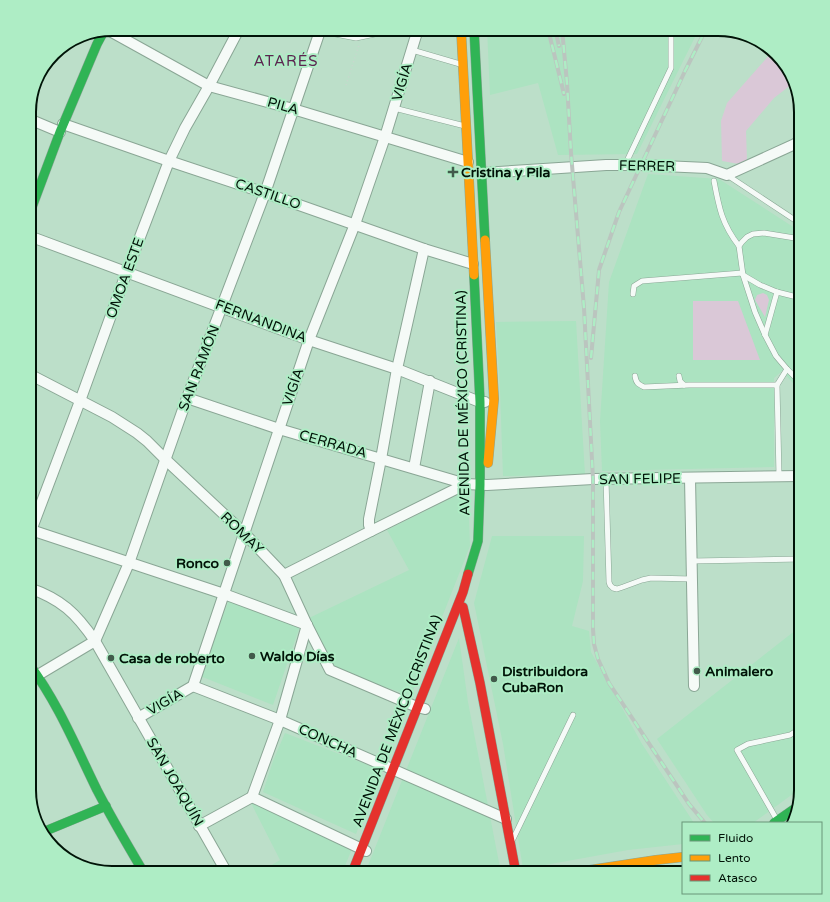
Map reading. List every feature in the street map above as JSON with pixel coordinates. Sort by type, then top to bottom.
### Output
[{"type":"main road","name":"AVENIDA DE MÉXICO (CRISTINA)","points":[[421,708],[463,607],[482,552],[484,541],[480,402],[461,36]]},
{"type":"main road","name":"AVENIDA DE MÉXICO (CRISTINA)","points":[[356,866],[365,850],[421,708],[463,592],[478,541],[483,485],[494,403],[483,173],[474,36]]},
{"type":"main road","points":[[36,196],[61,128],[101,37]]},
{"type":"main road","points":[[463,592],[463,607],[480,683],[515,866]]},
{"type":"main road","points":[[36,673],[67,725],[91,778],[140,866]]},
{"type":"main road","points":[[48,830],[106,806]]},
{"type":"main road","points":[[776,822],[790,812]]},
{"type":"main road","name":"AVENIDA DE MÉXICO (CRISTINA)","points":[[362,866],[365,850]]},
{"type":"main road","points":[[616,866],[682,858]]},
{"type":"street","name":"PILA","points":[[119,36],[209,86],[293,109],[468,162]]},
{"type":"street","name":"OMOA ESTE","points":[[36,517],[169,161],[185,128],[235,36]]},
{"type":"street","name":"SAN RAMÓN","points":[[95,641],[129,563],[187,398],[265,193],[315,36]]},
{"type":"street","name":"VIGÍA","points":[[138,718],[193,686],[309,340],[355,224],[385,137],[415,36]]},
{"type":"street","name":"CASTILLO","points":[[36,121],[169,161],[473,264]]},
{"type":"street","points":[[727,175],[794,144]]},
{"type":"street","name":"FERRER","points":[[483,173],[606,165],[665,165],[707,168],[727,175]]},
{"type":"street","name":"FERNANDINA","points":[[36,238],[127,271],[309,340],[430,381],[480,402],[494,403]]},
{"type":"street","points":[[371,531],[369,519],[397,369],[424,248]]},
{"type":"street","name":"ROMAY","points":[[36,378],[127,426],[147,441],[245,534],[284,575],[330,670],[421,708]]},
{"type":"street","points":[[414,468],[430,381]]},
{"type":"street","name":"CERRADA","points":[[187,398],[279,429],[466,484],[483,485]]},
{"type":"street","name":"SAN FELIPE","points":[[483,485],[606,479],[794,476]]},
{"type":"street","points":[[690,478],[694,686]]},
{"type":"street","points":[[284,575],[466,484]]},
{"type":"street","points":[[36,535],[224,594],[307,625],[280,720],[252,797],[199,826]]},
{"type":"street","name":"SAN JOAQUÍN","points":[[36,590],[67,608],[77,617],[95,641],[223,866]]},
{"type":"street","points":[[38,675],[95,641]]},
{"type":"street","name":"CONCHA","points":[[193,686],[280,720],[506,819]]},
{"type":"street","points":[[252,797],[365,850]]},
{"type":"lane","name":"SAN RAMÓN","points":[[346,36],[356,38],[362,36]]},
{"type":"lane","points":[[625,165],[671,68],[671,37]]},
{"type":"lane","points":[[412,50],[463,65]]},
{"type":"lane","points":[[394,108],[466,126]]},
{"type":"lane","points":[[790,146],[794,147]]},
{"type":"lane","points":[[727,175],[794,219]]},
{"type":"lane","points":[[714,181],[722,218],[731,236],[739,246],[742,274],[755,312],[776,356],[794,376]]},
{"type":"lane","points":[[739,246],[746,237],[753,234],[764,233],[794,238]]},
{"type":"lane","points":[[633,294],[634,286],[642,281],[742,274],[760,285],[777,292],[794,296]]},
{"type":"lane","points":[[765,335],[777,292]]},
{"type":"lane","points":[[779,476],[776,385],[787,369]]},
{"type":"lane","points":[[635,376],[637,384],[644,387],[684,385],[776,385]]},
{"type":"lane","points":[[679,376],[680,381],[684,385]]},
{"type":"lane","points":[[606,479],[610,585],[617,589],[651,578],[692,579]]},
{"type":"lane","points":[[692,561],[794,559]]},
{"type":"lane","points":[[511,844],[573,715]]},
{"type":"lane","points":[[776,822],[737,750],[748,744],[790,735],[794,732]]},
{"type":"path","points":[[346,85],[362,36]]},
{"type":"shaded area","points":[[487,36],[696,36],[637,154],[558,155],[538,83],[490,95]]},
{"type":"shaded area","points":[[769,56],[784,74],[789,86],[774,98],[746,131],[747,160],[739,164],[722,161],[721,121],[727,103]]},
{"type":"shaded area","points":[[648,174],[719,179],[794,227],[794,384],[782,371],[774,378],[774,467],[602,471],[600,421],[609,282]]},
{"type":"shaded area","points":[[763,293],[767,295],[769,300],[765,317],[755,300],[757,295]]},
{"type":"shaded area","points":[[693,301],[738,301],[760,360],[693,360]]},
{"type":"shaded area","points":[[576,321],[585,475],[503,476],[496,322]]},
{"type":"shaded area","points":[[468,490],[470,546],[411,696],[331,667],[309,618],[409,570],[387,530]]},
{"type":"shaded area","points":[[492,536],[584,536],[583,581],[572,626],[589,631],[591,652],[642,744],[693,822],[682,822],[682,844],[628,850],[540,866],[523,866],[503,744],[474,603]]},
{"type":"shaded area","points":[[229,600],[300,626],[273,705],[200,676]]},
{"type":"shaded area","points":[[794,631],[794,793],[754,822],[713,822],[657,739]]},
{"type":"shaded area","points":[[459,638],[468,702],[500,866],[368,866]]},
{"type":"shaded area","points":[[285,733],[381,770],[356,834],[263,792],[273,761]]},
{"type":"shaded area","points":[[251,803],[352,849],[345,866],[270,866],[280,860]]},
{"type":"railway","points":[[550,36],[564,94]]},
{"type":"railway","points":[[557,36],[559,46]]},
{"type":"railway","points":[[563,36],[584,308],[593,479],[594,644],[598,659],[609,683],[689,804],[704,822]]},
{"type":"railway","points":[[591,358],[599,270],[619,212],[702,36]]},
{"type":"traffic: fast","points":[[474,36],[485,240]]},
{"type":"traffic: fast","points":[[36,196],[60,132],[101,37]]},
{"type":"traffic: fast","points":[[468,574],[478,541],[480,485],[480,402],[474,275]]},
{"type":"traffic: fast","points":[[36,674],[58,710],[97,790],[140,866]]},
{"type":"traffic: fast","points":[[48,830],[106,806]]},
{"type":"traffic: fast","points":[[775,822],[790,812]]},
{"type":"traffic: slow","points":[[461,36],[474,275]]},
{"type":"traffic: slow","points":[[485,240],[494,399],[488,463]]},
{"type":"traffic: slow","points":[[616,866],[682,857]]},
{"type":"traffic: jam","points":[[355,866],[463,592],[468,574]]},
{"type":"traffic: jam","points":[[463,607],[480,683],[515,866]]},
{"type":"place","name":"Cristina y Pila","points":[[453,172]]},
{"type":"place","name":"Ronco","points":[[227,563]]},
{"type":"place","name":"Waldo Días","points":[[252,656]]},
{"type":"place","name":"Casa de roberto","points":[[111,658]]},
{"type":"place","name":"Animalero","points":[[697,671]]},
{"type":"place","name":"Distribuidora CubaRon","points":[[494,679]]},
{"type":"district","name":"ATARÉS","points":[[286,61]]}]
